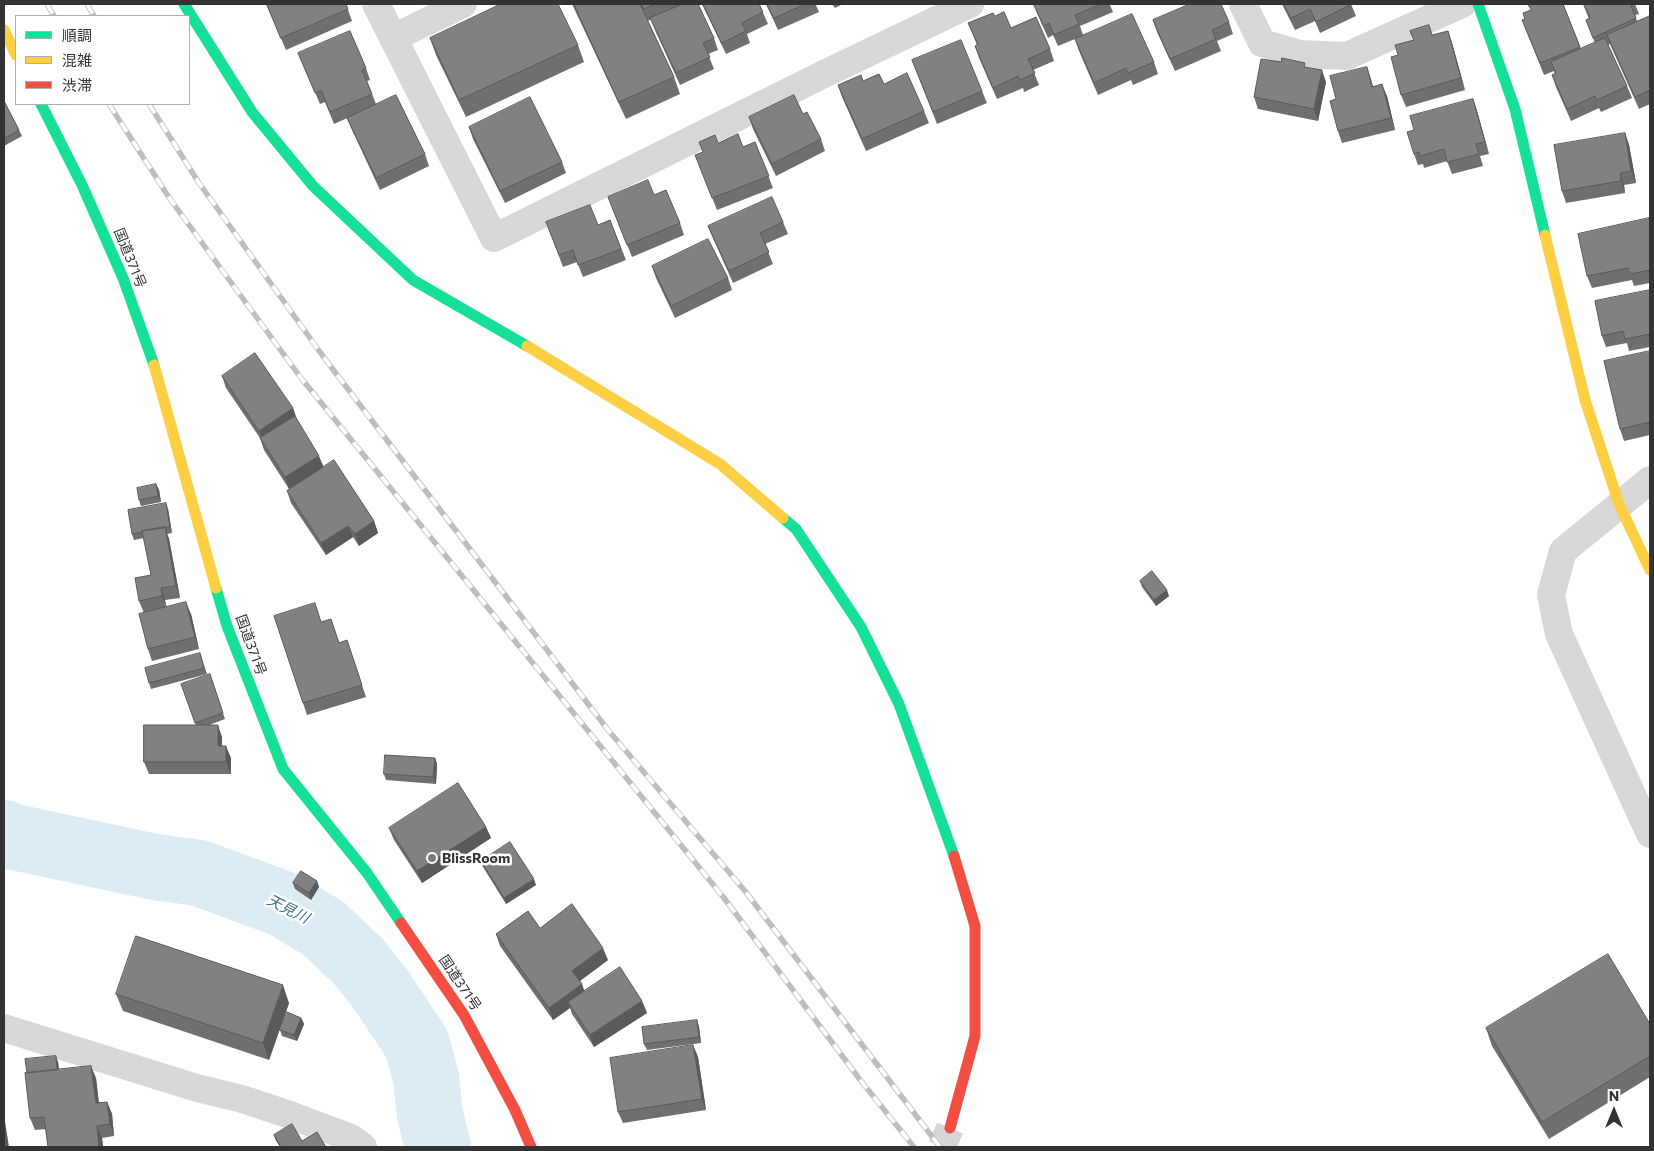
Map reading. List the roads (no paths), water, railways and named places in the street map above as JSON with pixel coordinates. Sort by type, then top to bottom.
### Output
[{"type":"main road","points":[[184,4],[252,112],[313,186],[413,280],[540,354],[720,464],[796,529],[861,628],[899,704],[951,848],[975,926],[975,1036],[950,1128]]},
{"type":"main road","points":[[1478,4],[1515,109],[1584,400],[1619,504],[1650,570]]},
{"type":"main road","points":[[4,30],[15,53]]},
{"type":"main road","name":"国道371号","points":[[42,105],[82,185],[123,278],[156,371],[227,626],[283,769],[372,881],[464,1016],[515,1110],[531,1147]]},
{"type":"street","points":[[376,4],[494,238],[822,75],[970,4]]},
{"type":"street","points":[[393,38],[462,4]]},
{"type":"street","points":[[1243,4],[1262,43],[1299,54],[1347,56],[1462,4]]},
{"type":"street","points":[[1650,480],[1563,551],[1551,595],[1560,634],[1650,834]]},
{"type":"street","points":[[4,1028],[188,1086],[242,1099],[351,1138],[363,1147]]},
{"type":"waterway","name":"天見川","points":[[4,833],[14,837],[155,867],[199,873],[283,904],[323,928],[359,962],[379,987],[417,1044],[426,1078],[430,1115],[438,1147]]},
{"type":"tunnel","points":[[942,1147],[950,1128]]},
{"type":"railway","points":[[47,4],[53,15]]},
{"type":"railway","points":[[87,4],[93,15]]},
{"type":"railway","points":[[110,105],[170,199],[301,378],[724,898],[861,1081],[914,1147]]},
{"type":"railway","points":[[150,105],[199,183],[325,359],[608,730],[745,891],[940,1147]]},
{"type":"place","name":"BlissRoom","points":[[432,858]]}]
